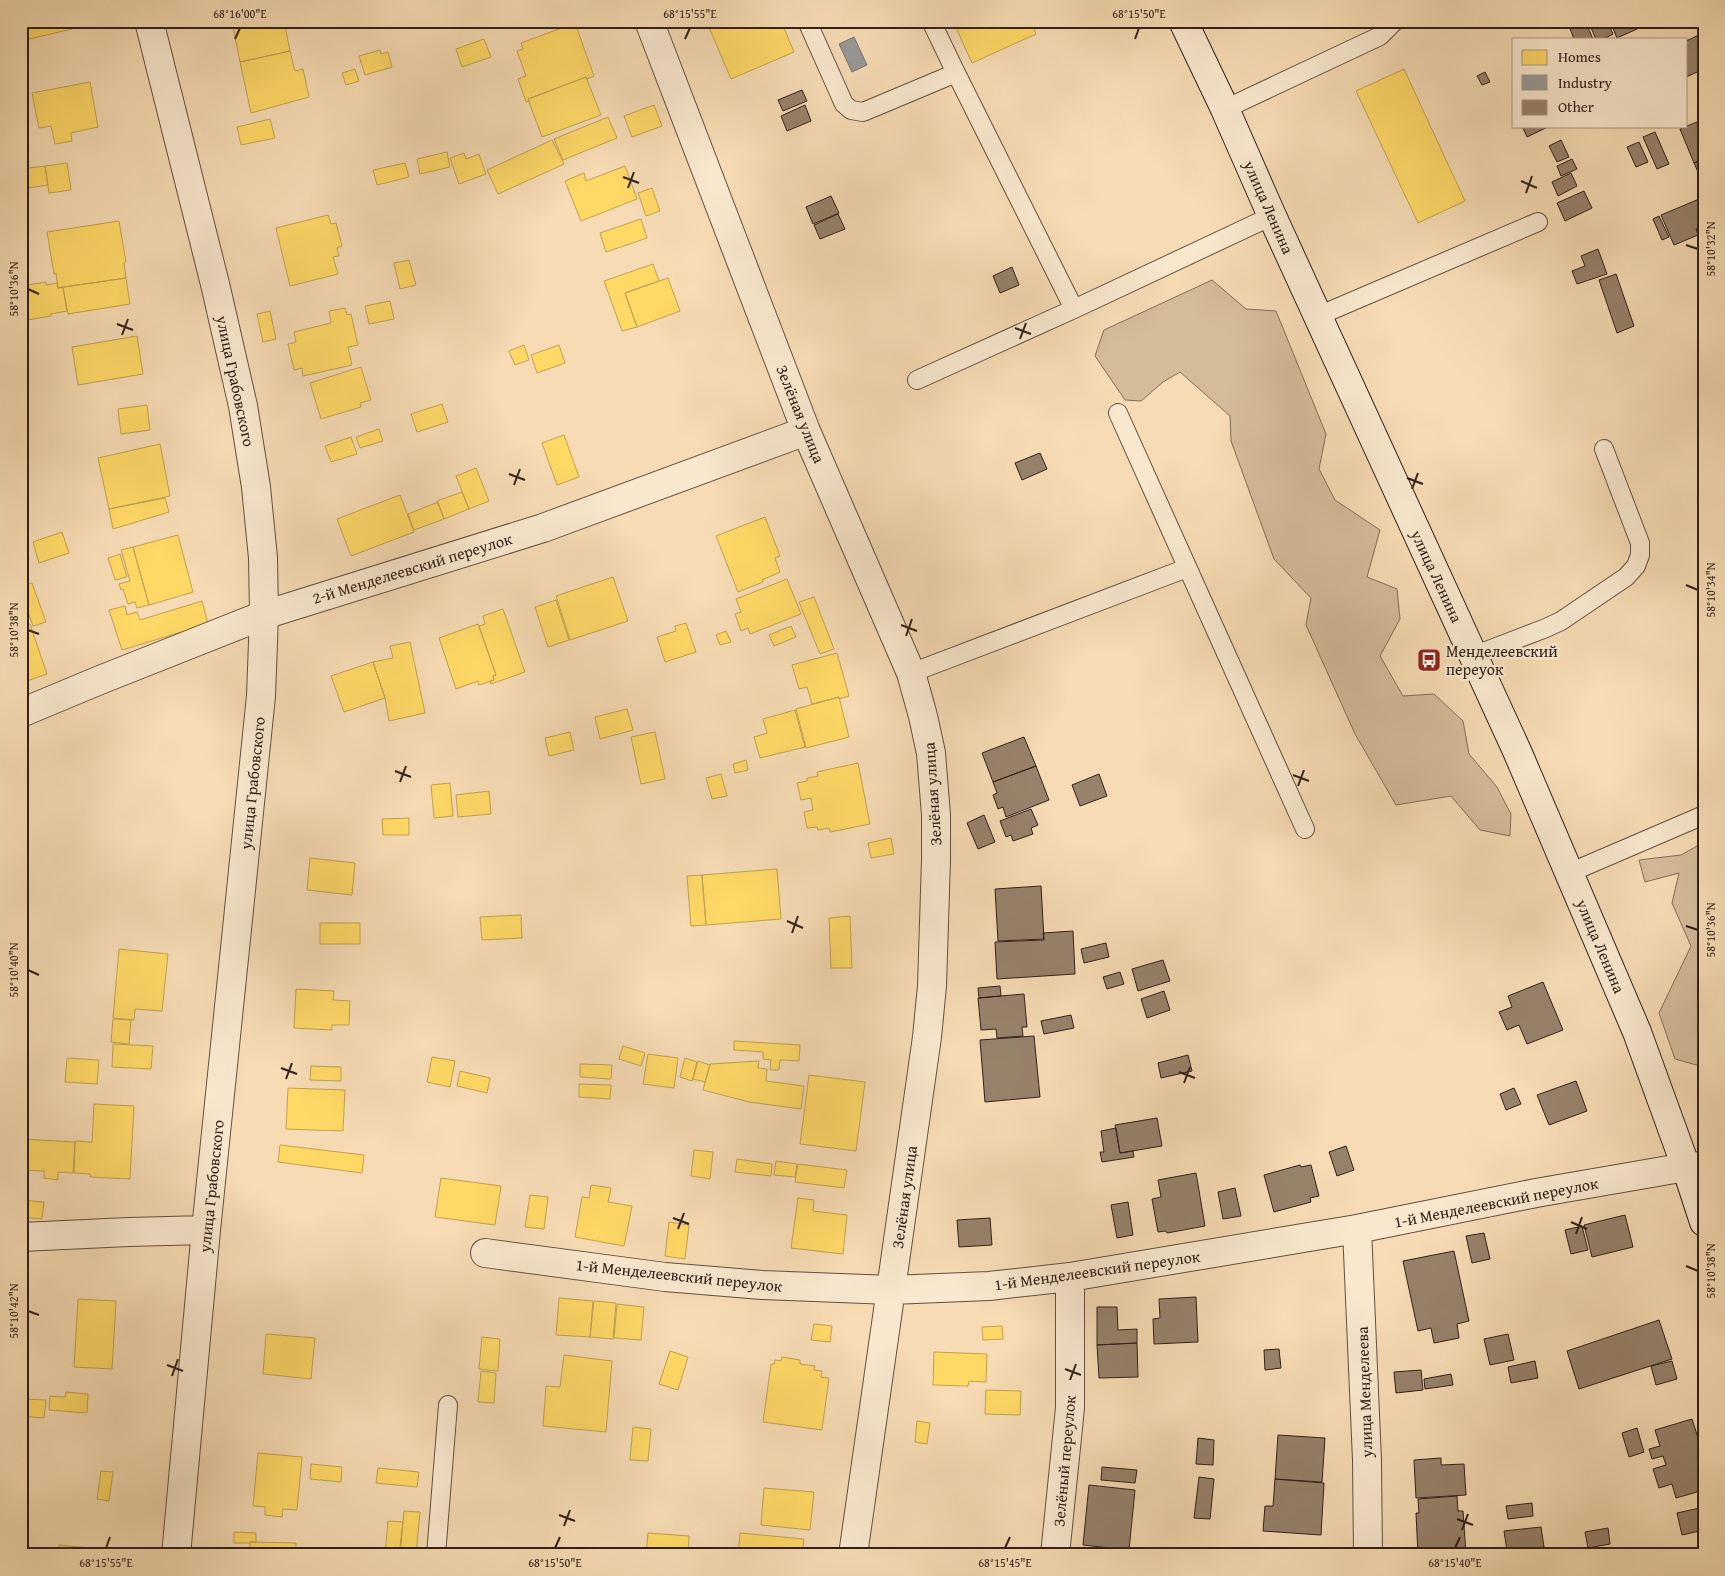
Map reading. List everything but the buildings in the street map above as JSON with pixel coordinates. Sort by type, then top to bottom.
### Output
[{"type":"street","name":"улица Грабовского","points":[[148,21],[216,284],[243,406],[256,486],[263,558],[264,615],[261,696],[206,1230],[176,1555]]},
{"type":"street","name":"Зелёная улица","points":[[649,21],[806,431],[911,673],[923,716],[934,781],[936,860],[932,986],[920,1094],[852,1555]]},
{"type":"street","name":"улица Ленина","points":[[1183,21],[1225,109],[1473,656],[1638,1032],[1695,1166],[1704,1222]]},
{"type":"street","name":"2-й Менделеевский переулок","points":[[21,713],[264,615],[542,528],[806,431]]},
{"type":"street","name":"1-й Менделеевский переулок","points":[[485,1253],[665,1277],[762,1285],[890,1290],[989,1286],[1070,1277],[1357,1229],[1536,1193],[1695,1166]]},
{"type":"street","name":"улица Менделеева","points":[[1357,1229],[1367,1460],[1368,1555]]},
{"type":"street","points":[[21,1237],[206,1230]]},
{"type":"street","name":"Зелёный переулок","points":[[1054,1555],[1070,1408],[1070,1277]]},
{"type":"lane","points":[[807,21],[844,104],[852,110],[863,112],[956,73]]},
{"type":"lane","points":[[932,21],[1074,309]]},
{"type":"lane","points":[[1225,109],[1380,36],[1395,21]]},
{"type":"lane","points":[[916,380],[1074,309],[1272,216]]},
{"type":"lane","points":[[1318,316],[1538,222]]},
{"type":"lane","points":[[1118,413],[1305,829]]},
{"type":"lane","points":[[1473,656],[1561,621],[1626,577],[1636,566],[1640,555],[1640,543],[1604,448]]},
{"type":"lane","points":[[911,673],[1187,568]]},
{"type":"lane","points":[[1569,873],[1704,815]]},
{"type":"lane","points":[[436,1555],[448,1405]]},
{"type":"shaded area","points":[[1212,280],[1246,309],[1276,311],[1326,434],[1319,469],[1335,500],[1380,530],[1367,577],[1397,589],[1400,619],[1380,656],[1403,696],[1434,694],[1463,721],[1469,754],[1497,787],[1511,814],[1510,836],[1480,830],[1451,796],[1396,805],[1355,734],[1306,625],[1311,598],[1274,559],[1231,441],[1230,416],[1180,372],[1163,382],[1141,401],[1125,400],[1095,356],[1104,330]]},
{"type":"shaded area","points":[[1704,842],[1704,1120],[1699,1112],[1700,1066],[1675,1059],[1659,1013],[1691,946],[1672,903],[1679,873],[1645,882],[1639,860],[1681,855]]},
{"type":"place","name":"Менделеевский переуок","points":[[1429,660]]}]
